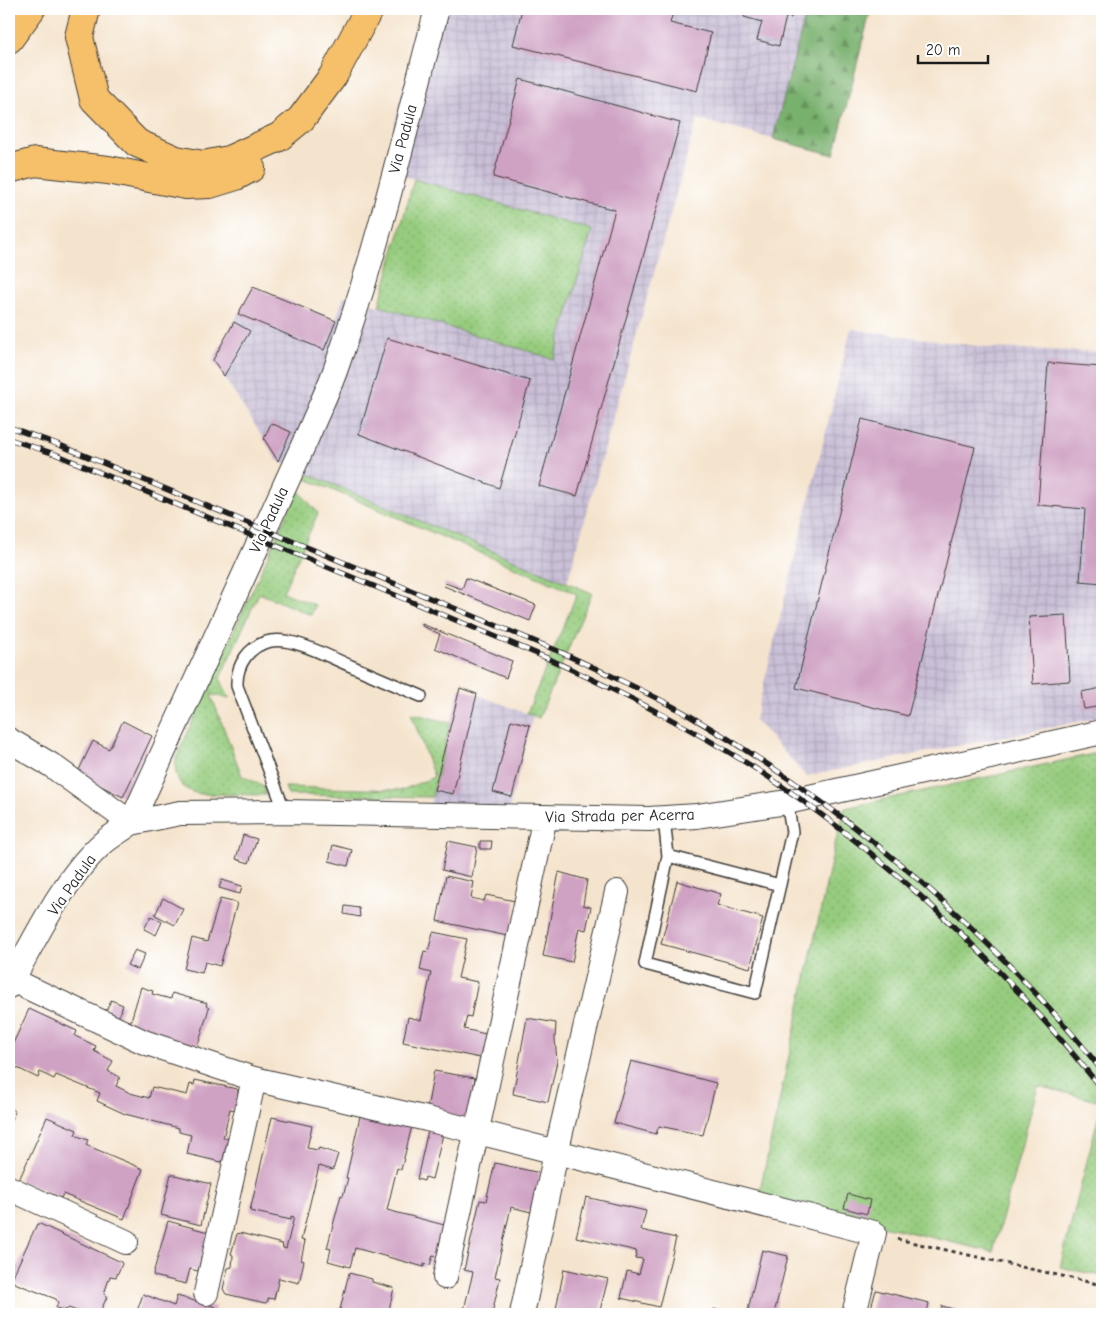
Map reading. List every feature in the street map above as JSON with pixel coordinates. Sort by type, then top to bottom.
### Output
[{"type":"main road","points":[[9,39],[31,9]]},
{"type":"main road","points":[[86,9],[79,37],[94,99],[136,143],[176,160],[203,165],[229,160],[279,137],[302,119],[333,76],[369,9]]},
{"type":"main road","points":[[9,169],[35,162],[108,170],[186,185],[210,184],[236,176],[286,149],[313,128],[347,87],[386,9]]},
{"type":"street","name":"Via Padula","points":[[11,983],[63,891],[84,863],[103,843],[131,823],[307,437],[334,373],[356,307],[379,229],[437,9]]},
{"type":"street","name":"Via Strada per Acerra","points":[[131,823],[180,813],[285,812],[664,818],[697,816],[787,802],[1102,732]]},
{"type":"street","points":[[9,740],[51,766],[131,823]]},
{"type":"street","points":[[444,1277],[545,817]]},
{"type":"street","points":[[522,1314],[556,1153],[618,892]]},
{"type":"street","points":[[11,983],[144,1042],[254,1079],[476,1131],[874,1233],[854,1314]]},
{"type":"street","points":[[206,1293],[254,1079]]},
{"type":"street","points":[[9,1188],[126,1242]]},
{"type":"lane","points":[[285,812],[237,686],[237,675],[241,664],[249,652],[259,645],[271,641],[295,643],[421,696]]},
{"type":"lane","points":[[664,818],[668,856],[645,964],[755,993],[792,832],[787,802]]},
{"type":"lane","points":[[668,856],[780,884]]},
{"type":"path","points":[[874,1233],[1102,1285]]},
{"type":"shaded area","points":[[424,9],[807,9],[773,139],[697,119],[567,583],[278,461],[213,360],[253,287],[336,320],[344,296],[554,359],[591,230],[383,170]]},
{"type":"shaded area","points":[[851,329],[992,348],[1102,352],[1102,717],[806,776],[755,720]]},
{"type":"shaded area","points":[[460,688],[533,716],[509,811],[428,812]]},
{"type":"green space","points":[[807,9],[871,9],[834,155],[773,139]]},
{"type":"green space","points":[[414,179],[592,230],[554,359],[379,306]]},
{"type":"green space","points":[[306,473],[592,593],[539,718],[527,713],[577,594],[304,478]]},
{"type":"green space","points":[[298,490],[318,513],[283,592],[315,605],[311,615],[259,593],[220,678],[229,698],[211,695],[242,776],[264,786],[266,795],[201,794],[188,790],[177,777],[176,758]]},
{"type":"green space","points":[[411,713],[451,723],[432,797],[288,795],[285,787],[402,790],[434,777]]},
{"type":"green space","points":[[1102,752],[1102,1102],[1038,1086],[993,1252],[759,1195],[834,848],[845,808]]},
{"type":"green space","points":[[1102,1102],[1102,1276],[1060,1267]]},
{"type":"building","points":[[522,9],[674,9],[670,23],[711,33],[697,91],[513,45]]},
{"type":"building","points":[[746,9],[793,9],[791,18],[786,17],[779,46],[757,40],[762,22],[744,17]]},
{"type":"building","points":[[520,79],[680,123],[577,496],[539,486],[615,210],[493,177]]},
{"type":"building","points":[[253,287],[336,321],[324,350],[238,314]]},
{"type":"building","points":[[234,322],[250,331],[224,376],[213,360]]},
{"type":"building","points":[[387,338],[530,381],[499,488],[359,434]]},
{"type":"building","points":[[1048,363],[1102,367],[1102,583],[1080,581],[1085,509],[1038,505]]},
{"type":"building","points":[[862,419],[975,447],[908,716],[796,688]]},
{"type":"building","points":[[271,423],[291,432],[278,461],[264,439]]},
{"type":"building","points":[[466,578],[536,605],[530,621],[444,586],[445,583],[462,589]]},
{"type":"building","points":[[1066,615],[1070,681],[1033,684],[1029,617]]},
{"type":"building","points":[[422,624],[512,661],[506,678],[435,648],[440,634],[422,626]]},
{"type":"building","points":[[460,688],[477,694],[453,794],[434,790]]},
{"type":"building","points":[[1102,688],[1102,706],[1084,709],[1081,692]]},
{"type":"building","points":[[511,720],[530,725],[512,797],[493,792]]},
{"type":"building","points":[[123,721],[152,736],[123,797],[77,774],[93,741],[109,749]]},
{"type":"building","points":[[243,835],[257,839],[249,863],[236,859]]},
{"type":"building","points":[[448,841],[477,847],[472,877],[442,870]]},
{"type":"building","points":[[480,841],[492,841],[491,849],[480,849]]},
{"type":"building","points":[[333,845],[352,850],[348,866],[329,861]]},
{"type":"building","points":[[559,872],[587,880],[583,905],[591,907],[586,930],[579,928],[572,962],[543,956]]},
{"type":"building","points":[[446,876],[474,882],[471,898],[484,901],[486,895],[515,901],[512,937],[437,921]]},
{"type":"building","points":[[222,880],[242,886],[240,894],[219,888]]},
{"type":"building","points":[[677,881],[721,894],[717,905],[763,918],[750,968],[661,944]]},
{"type":"building","points":[[163,898],[183,909],[175,925],[155,915]]},
{"type":"building","points":[[220,899],[237,903],[220,966],[205,962],[202,973],[184,969],[192,938],[207,942]]},
{"type":"building","points":[[345,906],[359,908],[360,917],[344,914]]},
{"type":"building","points":[[151,916],[162,922],[156,935],[144,929]]},
{"type":"building","points":[[433,932],[467,939],[458,978],[478,982],[471,1017],[467,1016],[464,1029],[490,1035],[485,1059],[403,1042],[408,1017],[421,1020],[431,973],[420,970],[424,951],[428,952]]},
{"type":"building","points":[[135,950],[145,954],[138,970],[127,965]]},
{"type":"building","points":[[141,987],[153,991],[152,994],[171,999],[172,993],[207,1003],[206,1006],[209,1008],[196,1052],[129,1027]]},
{"type":"building","points":[[111,1000],[123,1005],[117,1021],[104,1016]]},
{"type":"building","points":[[29,1009],[77,1031],[75,1036],[96,1046],[94,1051],[113,1061],[108,1071],[120,1077],[116,1086],[130,1093],[149,1098],[152,1087],[187,1095],[190,1084],[194,1085],[195,1080],[237,1089],[236,1110],[230,1109],[223,1138],[228,1138],[223,1160],[221,1162],[187,1154],[191,1135],[179,1132],[179,1128],[125,1114],[97,1101],[100,1093],[56,1075],[54,1079],[40,1072],[38,1078],[9,1064],[9,1052]]},
{"type":"building","points":[[527,1018],[556,1023],[557,1061],[548,1102],[513,1094]]},
{"type":"building","points":[[631,1061],[716,1083],[703,1135],[659,1126],[656,1134],[614,1123]]},
{"type":"building","points":[[434,1071],[475,1078],[468,1121],[427,1109]]},
{"type":"building","points":[[9,1108],[15,1111],[9,1130]]},
{"type":"building","points":[[361,1112],[413,1122],[401,1170],[397,1168],[387,1210],[448,1226],[441,1257],[433,1255],[430,1265],[424,1264],[424,1267],[355,1248],[350,1267],[328,1261],[331,1249],[327,1248],[341,1195],[343,1196],[348,1178],[346,1178]]},
{"type":"building","points":[[47,1117],[77,1130],[75,1135],[88,1140],[86,1145],[143,1169],[124,1219],[63,1194],[61,1198],[19,1180]]},
{"type":"building","points":[[272,1117],[312,1126],[307,1148],[318,1150],[319,1148],[338,1154],[333,1170],[319,1166],[301,1240],[305,1241],[301,1260],[304,1261],[299,1283],[279,1278],[274,1299],[268,1298],[268,1301],[265,1303],[226,1294],[223,1289],[228,1268],[232,1267],[233,1255],[231,1254],[237,1234],[240,1233],[282,1244],[283,1248],[286,1249],[294,1217],[291,1216],[291,1220],[250,1211]]},
{"type":"building","points":[[428,1130],[443,1134],[432,1179],[425,1177],[424,1181],[417,1179]]},
{"type":"building","points":[[495,1163],[540,1173],[531,1212],[511,1207],[495,1277],[500,1278],[492,1314],[463,1314],[473,1272],[464,1270],[480,1200],[486,1201]]},
{"type":"building","points":[[171,1174],[211,1184],[201,1225],[161,1215]]},
{"type":"building","points":[[848,1194],[870,1200],[867,1214],[844,1208]]},
{"type":"building","points":[[586,1197],[646,1211],[641,1230],[676,1238],[659,1307],[621,1298],[627,1271],[639,1274],[643,1259],[635,1258],[637,1251],[576,1237]]},
{"type":"building","points":[[168,1221],[208,1232],[198,1271],[190,1269],[186,1284],[154,1276],[153,1274]]},
{"type":"building","points":[[37,1224],[121,1262],[122,1264],[116,1277],[110,1276],[104,1294],[107,1297],[99,1314],[84,1314],[69,1308],[66,1310],[56,1308],[58,1303],[56,1299],[11,1280]]},
{"type":"building","points":[[762,1250],[788,1256],[774,1314],[747,1314]]},
{"type":"building","points":[[564,1269],[608,1279],[599,1314],[555,1314]]},
{"type":"building","points":[[349,1273],[372,1279],[372,1282],[394,1288],[388,1314],[339,1314]]},
{"type":"building","points":[[876,1290],[929,1303],[927,1312],[936,1314],[873,1314],[874,1309],[871,1308]]},
{"type":"building","points":[[143,1294],[174,1306],[177,1296],[216,1307],[214,1314],[136,1314]]},
{"type":"building","points":[[942,1306],[961,1311],[960,1314],[940,1314]]},
{"type":"building","points":[[714,1309],[731,1314],[712,1314]]},
{"type":"railway","points":[[9,427],[57,444],[558,651],[642,690],[690,716],[733,742],[815,797],[893,858],[967,923],[1002,958],[1066,1027],[1102,1071]]},
{"type":"railway","points":[[9,439],[55,454],[547,658],[631,699],[741,759],[802,800],[836,826],[902,879],[934,908],[1024,998],[1102,1090]]}]
